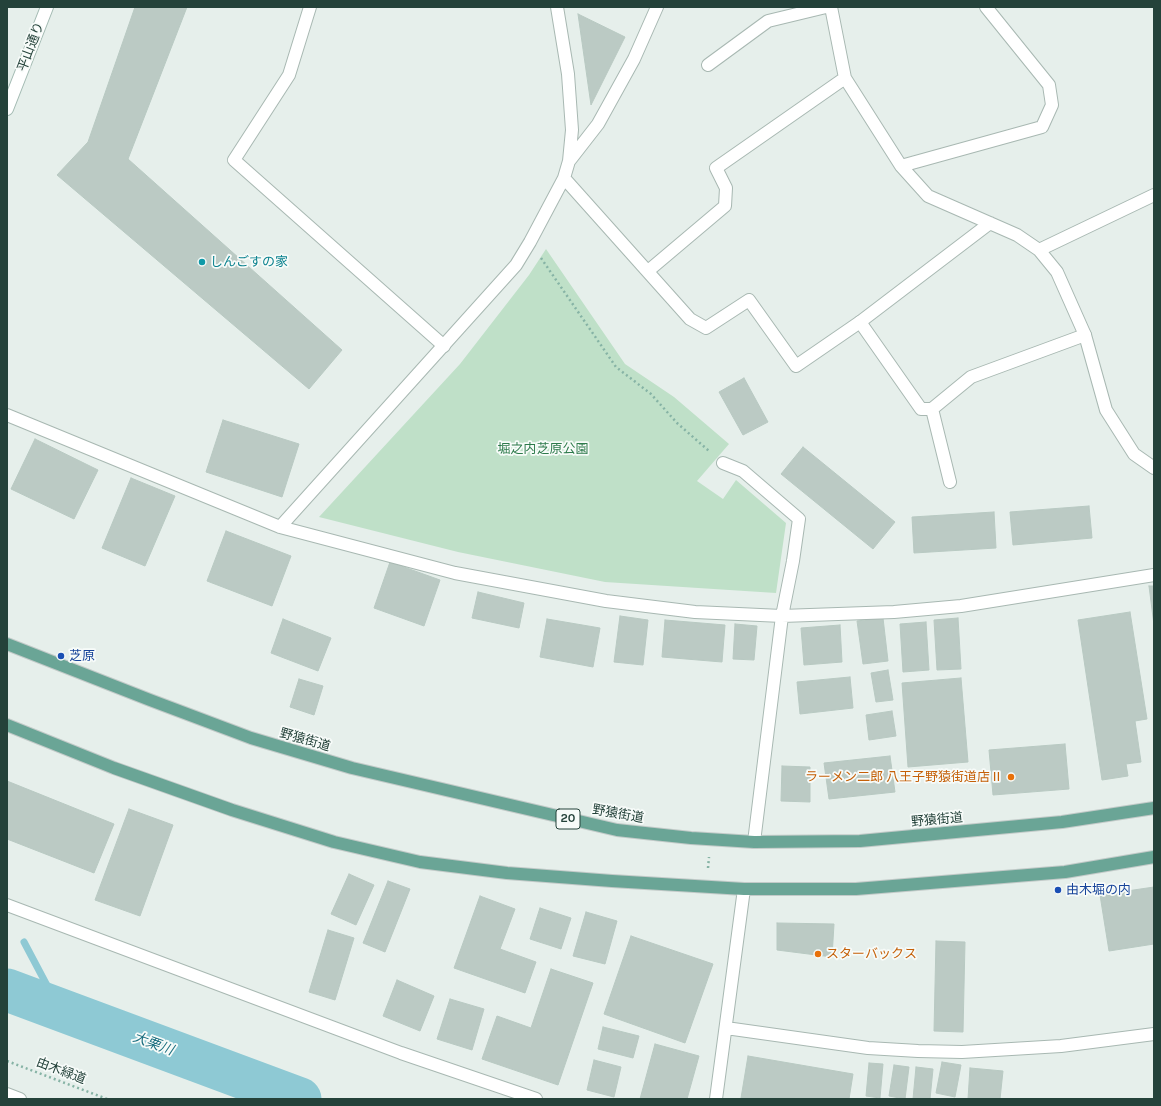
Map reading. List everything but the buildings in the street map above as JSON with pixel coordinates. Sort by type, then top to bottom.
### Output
[{"type":"main road","name":"野猿街道","points":[[7,644],[251,738],[352,768],[617,830],[691,838],[754,842],[860,841],[1062,822],[1154,808]]},
{"type":"main road","points":[[7,725],[114,768],[232,810],[334,842],[420,862],[507,873],[589,880],[744,889],[856,890],[1065,872],[1154,857]]},
{"type":"street","name":"平山通り","points":[[7,109],[47,7]]},
{"type":"street","points":[[310,7],[289,75],[234,160],[444,346]]},
{"type":"street","points":[[280,527],[516,266],[530,242],[564,178],[570,161],[572,130],[568,74],[557,7]]},
{"type":"street","points":[[570,161],[598,124],[634,59],[657,7]]},
{"type":"street","points":[[708,65],[768,21],[826,7]]},
{"type":"street","points":[[831,7],[845,78],[901,166],[928,196],[1016,235],[1039,250],[1057,272],[1085,335],[1106,410],[1134,454],[1154,468]]},
{"type":"street","points":[[901,166],[1042,127],[1052,104],[1049,85],[986,7]]},
{"type":"street","points":[[648,271],[725,206],[726,188],[716,168],[845,78]]},
{"type":"street","points":[[564,178],[690,319],[706,328],[749,300],[796,366],[860,322],[990,223]]},
{"type":"street","points":[[1039,250],[1154,195]]},
{"type":"street","points":[[860,322],[921,409],[932,409],[970,377],[1085,335]]},
{"type":"street","points":[[932,409],[950,482]]},
{"type":"street","points":[[7,415],[280,527],[455,573],[606,601],[695,612],[782,616],[894,612],[961,606],[1154,575]]},
{"type":"street","points":[[723,463],[742,471],[798,519],[793,561],[782,616],[754,842]]},
{"type":"street","points":[[716,1099],[744,889]]},
{"type":"street","points":[[7,905],[408,1055],[536,1099]]},
{"type":"street","points":[[726,1028],[868,1048],[962,1052],[1061,1046],[1154,1034]]},
{"type":"street","points":[[7,1094],[20,1099]]},
{"type":"path","points":[[530,242],[616,367],[651,394],[677,423],[723,463]]},
{"type":"path","points":[[708,874],[710,853]]},
{"type":"path","name":"由木緑道","points":[[7,1061],[107,1099]]},
{"type":"green space","name":"堀之内芝原公園","points":[[546,249],[625,364],[674,397],[729,444],[697,481],[723,499],[736,480],[786,523],[776,593],[605,582],[458,552],[319,517],[460,364],[529,275]]},
{"type":"waterway","points":[[24,942],[60,1010]]},
{"type":"waterway","name":"大栗川","points":[[7,990],[300,1099]]},
{"type":"place","name":"しんごすの家","points":[[202,262]]},
{"type":"place","name":"芝原","points":[[61,656]]},
{"type":"place","name":"ラーメン二郎 八王子野猿街道店Ⅱ","points":[[1011,777]]},
{"type":"place","name":"由木堀の内","points":[[1058,890]]},
{"type":"place","name":"スターバックス","points":[[818,954]]}]
